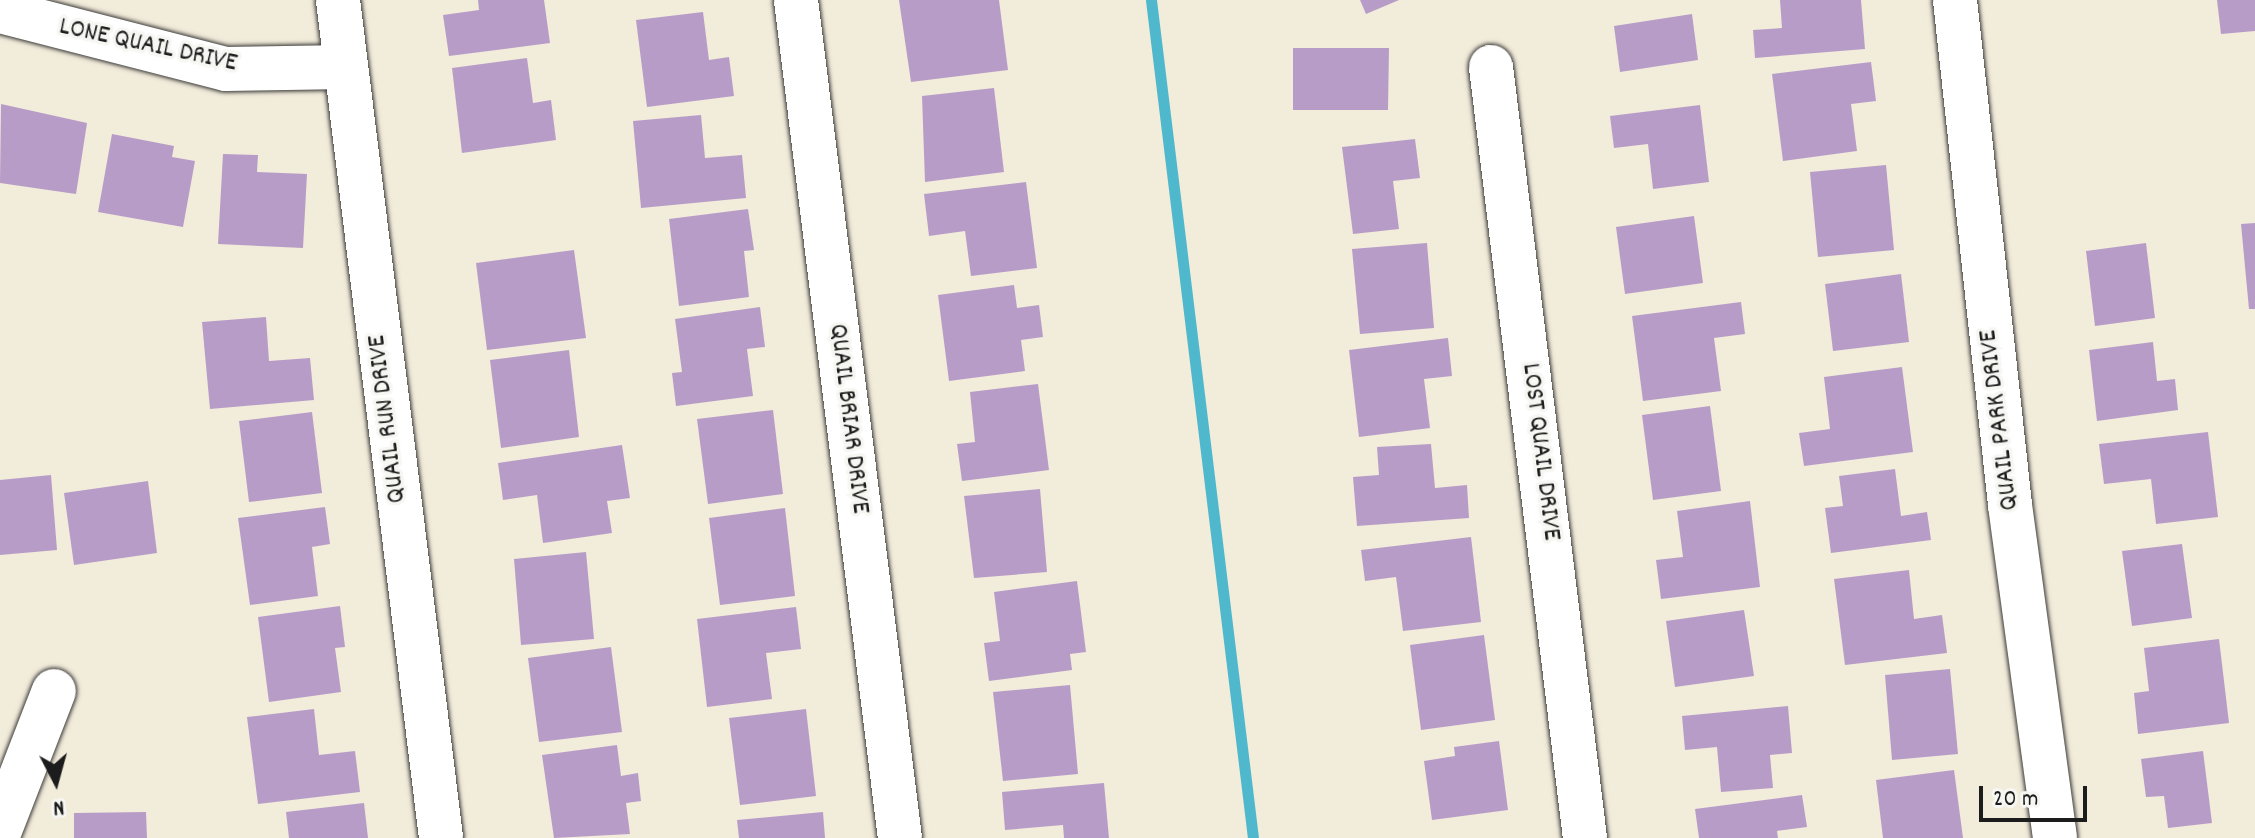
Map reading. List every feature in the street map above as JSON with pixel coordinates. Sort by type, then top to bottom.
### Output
[{"type":"street","name":"QUAIL RUN DRIVE","points":[[338,0],[441,838]]},
{"type":"street","name":"QUAIL BRIAR DRIVE","points":[[796,0],[900,838]]},
{"type":"street","name":"QUAIL PARK DRIVE","points":[[1955,0],[2010,505],[2055,838]]},
{"type":"street","name":"LONE QUAIL DRIVE","points":[[0,11],[226,69],[346,67]]},
{"type":"street","name":"LOST QUAIL DRIVE","points":[[1491,67],[1585,838]]},
{"type":"street","points":[[0,830],[54,691]]},
{"type":"building","points":[[478,0],[544,0],[550,43],[449,56],[443,15],[479,10]]},
{"type":"building","points":[[899,0],[999,0],[1008,70],[911,82]]},
{"type":"building","points":[[1360,0],[1399,0],[1366,14]]},
{"type":"building","points":[[1780,0],[1861,0],[1865,49],[1755,58],[1753,30],[1782,28]]},
{"type":"building","points":[[2217,0],[2255,0],[2255,31],[2221,34]]},
{"type":"building","points":[[703,12],[709,60],[729,57],[734,96],[647,107],[636,20]]},
{"type":"building","points":[[1692,14],[1698,60],[1620,72],[1614,26]]},
{"type":"building","points":[[1293,48],[1389,48],[1388,110],[1293,110]]},
{"type":"building","points":[[527,58],[533,103],[551,100],[556,140],[462,153],[452,68]]},
{"type":"building","points":[[1871,62],[1876,101],[1851,104],[1857,151],[1783,161],[1772,74]]},
{"type":"building","points":[[994,88],[1004,172],[925,182],[922,96]]},
{"type":"building","points":[[1,104],[87,123],[76,194],[0,183]]},
{"type":"building","points":[[1700,105],[1709,182],[1653,189],[1648,144],[1614,148],[1610,116]]},
{"type":"building","points":[[701,115],[705,158],[742,155],[746,198],[641,208],[633,121]]},
{"type":"building","points":[[112,134],[174,146],[172,157],[195,161],[183,227],[98,212]]},
{"type":"building","points":[[1415,139],[1420,178],[1393,181],[1399,229],[1353,234],[1342,147]]},
{"type":"building","points":[[223,154],[258,155],[257,172],[307,174],[303,248],[218,244]]},
{"type":"building","points":[[1886,165],[1894,250],[1818,257],[1810,172]]},
{"type":"building","points":[[1026,182],[1037,268],[971,276],[965,231],[929,236],[924,194]]},
{"type":"building","points":[[748,209],[754,250],[744,251],[749,297],[679,306],[669,219]]},
{"type":"building","points":[[1694,216],[1703,283],[1625,294],[1616,227]]},
{"type":"building","points":[[2255,223],[2255,309],[2249,309],[2241,224]]},
{"type":"building","points":[[1427,243],[1434,328],[1360,334],[1352,249]]},
{"type":"building","points":[[2146,243],[2155,318],[2095,326],[2086,251]]},
{"type":"building","points":[[574,250],[586,338],[487,350],[476,263]]},
{"type":"building","points":[[1901,274],[1909,342],[1833,351],[1825,284]]},
{"type":"building","points":[[1014,285],[1017,308],[1039,305],[1043,337],[1021,340],[1025,371],[949,381],[938,295]]},
{"type":"building","points":[[1741,302],[1745,334],[1714,338],[1721,391],[1643,401],[1632,316]]},
{"type":"building","points":[[760,307],[765,347],[747,349],[753,396],[676,406],[672,373],[682,372],[675,319]]},
{"type":"building","points":[[266,317],[269,361],[310,358],[314,400],[210,409],[202,322]]},
{"type":"building","points":[[1448,338],[1452,376],[1424,379],[1430,428],[1359,437],[1349,350]]},
{"type":"building","points":[[2153,342],[2157,381],[2175,379],[2178,410],[2097,421],[2089,350]]},
{"type":"building","points":[[569,350],[579,437],[501,448],[490,360]]},
{"type":"building","points":[[1902,367],[1913,452],[1804,466],[1799,433],[1830,429],[1824,377]]},
{"type":"building","points":[[1038,384],[1049,470],[962,481],[957,444],[975,442],[970,392]]},
{"type":"building","points":[[1710,406],[1721,491],[1653,500],[1642,415]]},
{"type":"building","points":[[773,410],[783,494],[708,504],[697,419]]},
{"type":"building","points":[[312,412],[322,493],[249,502],[239,421]]},
{"type":"building","points":[[2208,432],[2218,517],[2156,524],[2151,479],[2104,484],[2099,444]]},
{"type":"building","points":[[1431,444],[1435,488],[1467,485],[1469,518],[1357,526],[1353,477],[1379,475],[1377,447]]},
{"type":"building","points":[[622,445],[630,498],[607,501],[612,533],[543,543],[537,495],[503,500],[498,463]]},
{"type":"building","points":[[1895,469],[1901,516],[1927,512],[1931,540],[1831,553],[1825,508],[1843,506],[1839,476]]},
{"type":"building","points":[[51,475],[57,550],[0,555],[0,480]]},
{"type":"building","points":[[148,481],[157,553],[74,565],[64,493]]},
{"type":"building","points":[[1040,489],[1047,572],[974,578],[964,496]]},
{"type":"building","points":[[1750,501],[1760,587],[1661,599],[1656,560],[1683,557],[1677,511]]},
{"type":"building","points":[[325,507],[330,544],[312,547],[318,596],[250,605],[238,518]]},
{"type":"building","points":[[785,508],[795,596],[720,605],[709,518]]},
{"type":"building","points":[[1471,537],[1481,622],[1403,631],[1396,577],[1365,581],[1361,550]]},
{"type":"building","points":[[2182,544],[2192,618],[2132,626],[2122,551]]},
{"type":"building","points":[[586,552],[594,639],[521,645],[514,559]]},
{"type":"building","points":[[1909,570],[1914,619],[1942,615],[1947,653],[1845,665],[1834,579]]},
{"type":"building","points":[[1077,581],[1086,652],[1070,654],[1072,670],[989,681],[984,643],[1000,641],[994,592]]},
{"type":"building","points":[[340,606],[345,647],[335,648],[341,692],[269,702],[258,617]]},
{"type":"building","points":[[796,607],[801,649],[766,653],[772,699],[707,707],[697,619]]},
{"type":"building","points":[[1744,610],[1754,676],[1675,687],[1666,621]]},
{"type":"building","points":[[1484,635],[1495,720],[1421,730],[1410,645]]},
{"type":"building","points":[[2219,639],[2229,723],[2138,734],[2134,693],[2149,691],[2144,648]]},
{"type":"building","points":[[611,647],[622,732],[539,742],[528,658]]},
{"type":"building","points":[[1950,669],[1958,754],[1892,760],[1885,675]]},
{"type":"building","points":[[1070,685],[1078,774],[1003,781],[993,692]]},
{"type":"building","points":[[1788,706],[1792,753],[1770,755],[1773,788],[1721,792],[1717,747],[1685,750],[1682,716]]},
{"type":"building","points":[[314,709],[319,755],[355,751],[360,792],[258,804],[247,717]]},
{"type":"building","points":[[806,709],[816,796],[740,805],[729,718]]},
{"type":"building","points":[[1499,741],[1508,810],[1432,820],[1424,761],[1455,756],[1454,747]]},
{"type":"building","points":[[617,745],[621,776],[638,773],[641,801],[626,803],[630,834],[554,838],[542,755]]},
{"type":"building","points":[[2203,751],[2212,823],[2168,828],[2164,796],[2146,797],[2141,759]]},
{"type":"building","points":[[1954,770],[1963,838],[1883,838],[1876,780]]},
{"type":"building","points":[[1104,783],[1109,838],[1064,838],[1063,825],[1005,830],[1002,792]]},
{"type":"building","points":[[1802,795],[1807,827],[1777,831],[1778,838],[1699,838],[1695,809]]},
{"type":"building","points":[[364,803],[368,838],[289,838],[286,812]]},
{"type":"building","points":[[146,812],[147,838],[74,838],[74,813]]},
{"type":"building","points":[[823,812],[825,838],[739,838],[737,820]]},
{"type":"waterway","points":[[1151,0],[1253,838]]}]
